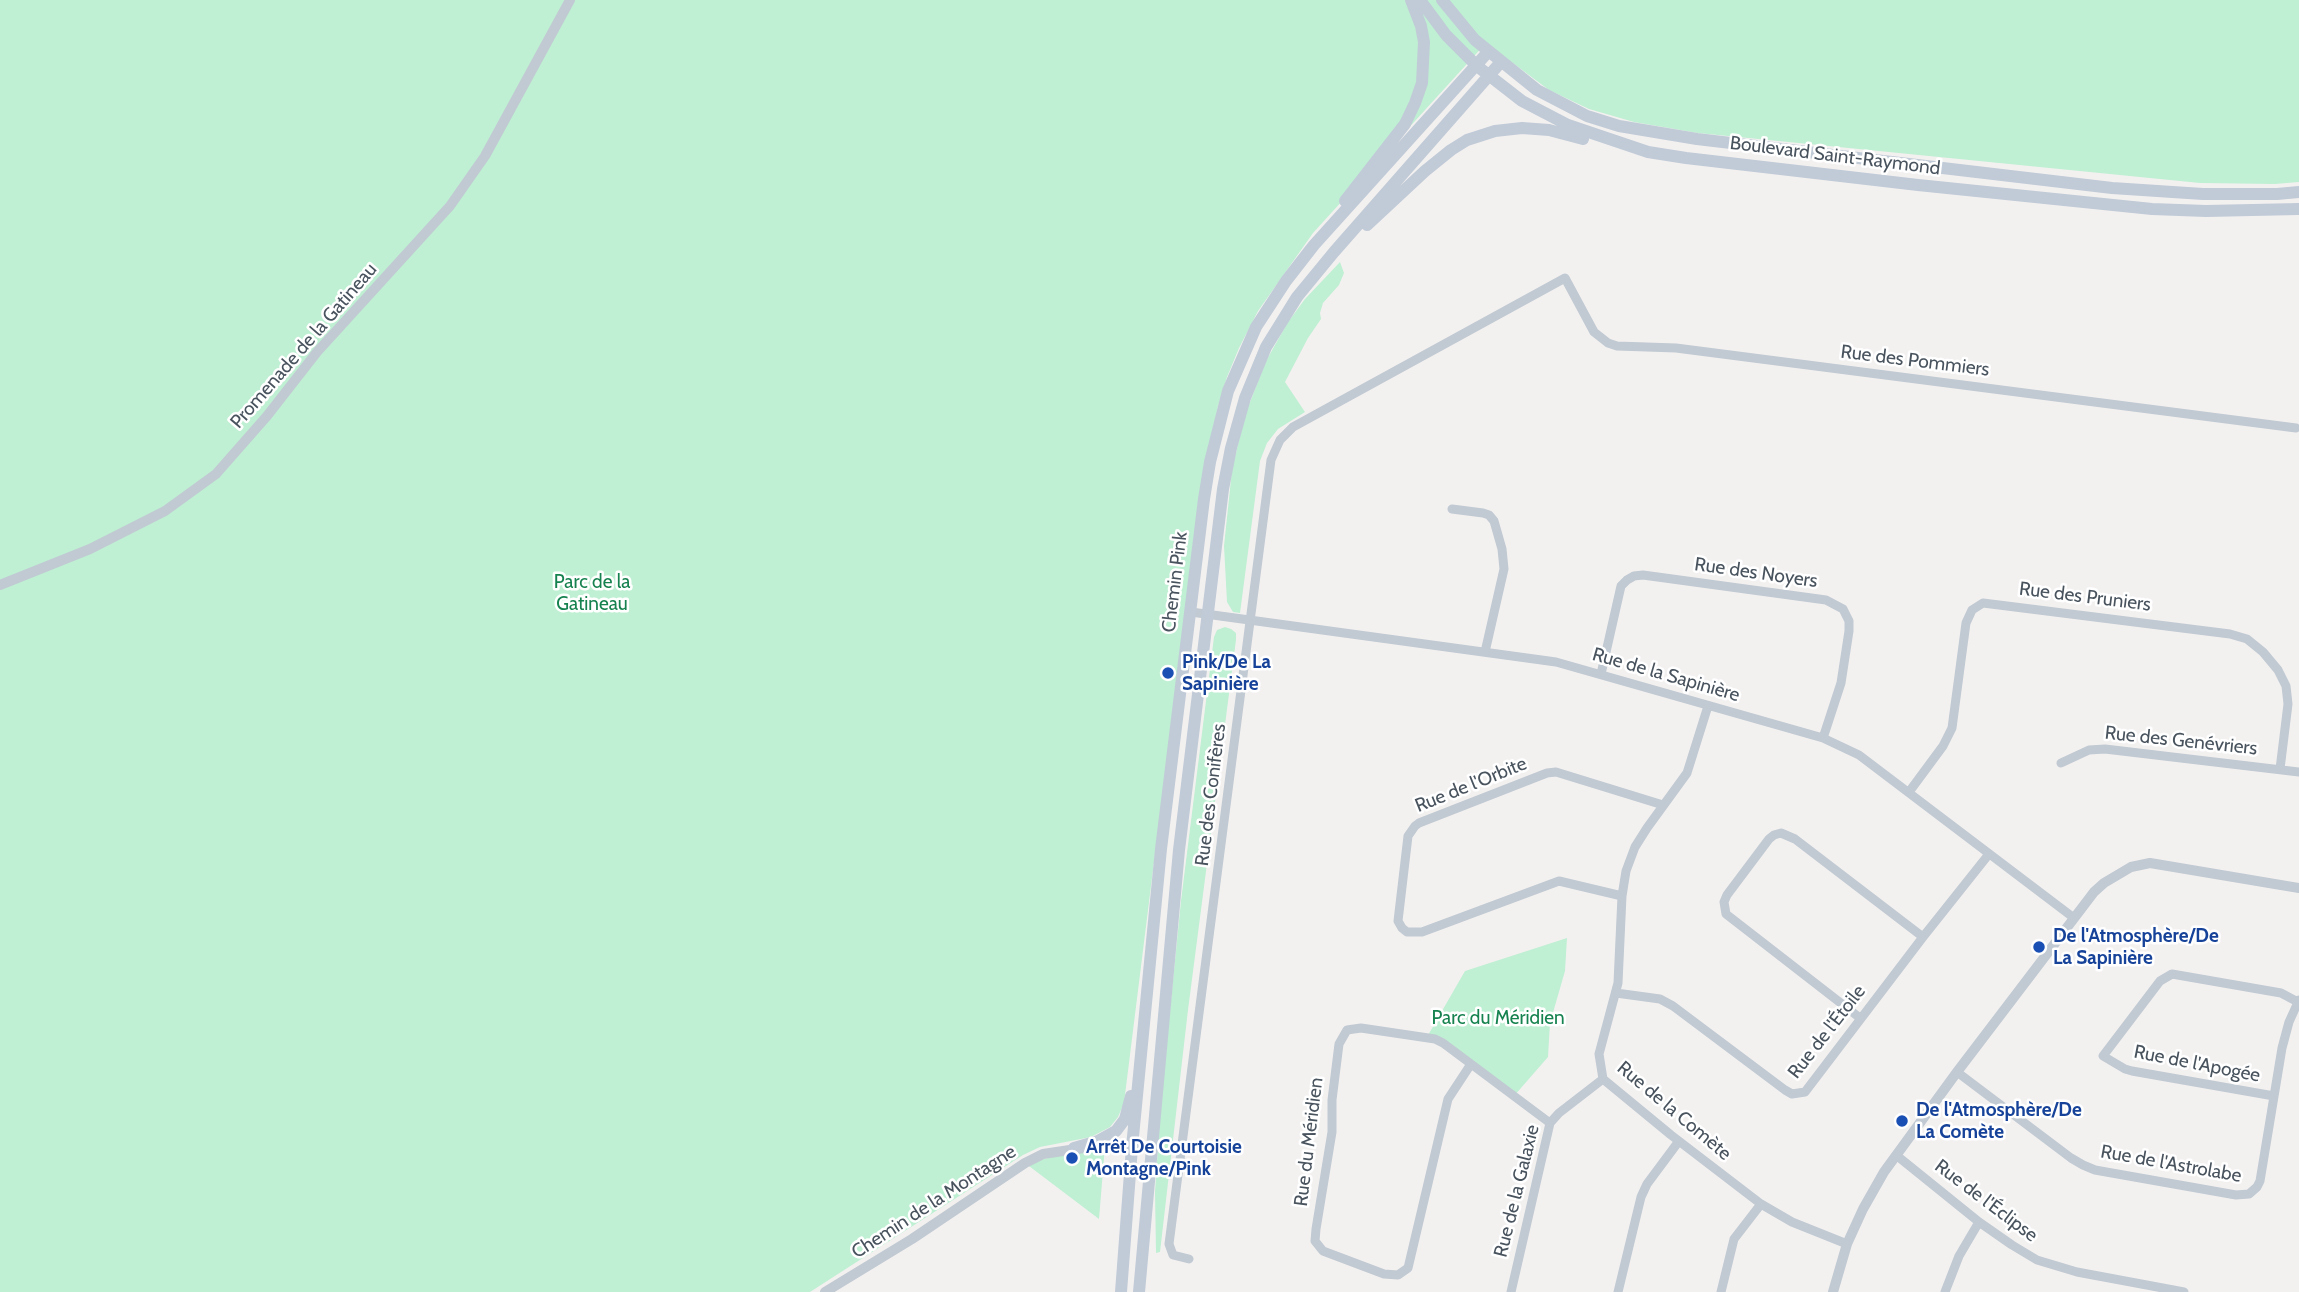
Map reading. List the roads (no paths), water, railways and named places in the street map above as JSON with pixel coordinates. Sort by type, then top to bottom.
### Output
[{"type":"main road","points":[[1314,244],[1405,124],[1415,103],[1422,83],[1424,42],[1422,26],[1411,0]]},
{"type":"main road","name":"Boulevard Saint-Raymond","points":[[1420,0],[1446,35],[1477,66],[1522,101],[1568,125],[1647,152],[1918,185],[2152,209],[2299,209]]},
{"type":"main road","name":"Boulevard Saint-Raymond","points":[[1441,0],[1488,52],[1537,90],[1587,116],[1619,126],[1658,134],[1867,160],[2159,192],[2299,192]]},
{"type":"main road","name":"Chemin Pink","points":[[1121,1292],[1151,943],[1210,462],[1228,391],[1255,327],[1314,244],[1488,52]]},
{"type":"main road","name":"Chemin Pink","points":[[1139,1292],[1179,850],[1227,465],[1245,398],[1266,347],[1287,311],[1334,252],[1500,62]]},
{"type":"main road","points":[[1334,252],[1451,150],[1485,133],[1534,128],[1647,152]]},
{"type":"main road","points":[[1074,1148],[1098,1141],[1116,1131],[1128,1112],[1151,943]]},
{"type":"street","name":"Promenade de la Gatineau","points":[[0,585],[90,549],[165,511],[216,474],[267,416],[317,352],[450,206],[485,156],[570,0]]},
{"type":"street","name":"Rue des Pommiers","points":[[1565,278],[1594,332],[1608,343],[1617,346],[1676,348],[2296,428]]},
{"type":"street","name":"Rue des Conifères","points":[[1189,1259],[1173,1255],[1169,1244],[1271,460],[1275,449],[1293,427],[1565,278]]},
{"type":"street","points":[[1452,509],[1489,516],[1494,521],[1502,549],[1504,569],[1485,652]]},
{"type":"street","name":"Rue des Noyers","points":[[1601,674],[1621,586],[1634,576],[1643,575],[1826,600],[1843,609],[1849,621],[1849,631],[1841,682],[1824,738]]},
{"type":"street","name":"Rue des Pruniers","points":[[1909,792],[1943,746],[1952,729],[1966,623],[1972,610],[1983,603],[2230,634],[2247,639],[2263,652],[2278,670],[2286,686],[2288,704],[2280,769]]},
{"type":"street","name":"Rue de la Sapinière","points":[[1191,612],[1556,662],[1824,738],[1859,755],[2074,919]]},
{"type":"street","name":"Rue de la Comète","points":[[1708,706],[1690,765],[1635,848],[1626,871],[1616,993],[1600,1044],[1603,1079],[1761,1204],[1792,1222],[1847,1244]]},
{"type":"street","name":"Rue des Genévriers","points":[[2061,763],[2089,750],[2105,749],[2299,772]]},
{"type":"street","name":"Rue de l'Orbite","points":[[1622,896],[1559,881],[1422,932],[1408,932],[1398,921],[1408,836],[1419,823],[1556,772],[1663,805]]},
{"type":"street","points":[[1860,1018],[1726,914],[1724,902],[1727,895],[1769,839],[1781,834],[1795,839],[1923,937]]},
{"type":"street","name":"Rue de l'Étoile","points":[[1616,993],[1660,999],[1792,1094],[1805,1092],[1989,854]]},
{"type":"street","points":[[1833,1292],[1847,1244],[1872,1192],[1896,1155],[2104,883],[2121,872],[2141,865],[2164,865],[2299,888]]},
{"type":"street","name":"Rue de l'Apogée","points":[[2274,1096],[2132,1072],[2103,1056],[2160,981],[2172,974],[2281,993],[2298,1001]]},
{"type":"street","name":"Rue de l'Astrolabe","points":[[1957,1072],[2083,1165],[2095,1170],[2249,1195],[2258,1186],[2285,1033],[2298,1001]]},
{"type":"street","name":"Rue du Méridien","points":[[1471,1064],[1448,1099],[1408,1268],[1398,1275],[1384,1274],[1323,1251],[1315,1241],[1316,1229],[1332,1132],[1332,1100],[1342,1036],[1347,1030],[1361,1028],[1427,1037],[1443,1043],[1550,1123]]},
{"type":"street","name":"Rue de la Galaxie","points":[[1511,1292],[1550,1123],[1603,1079]]},
{"type":"street","points":[[1618,1292],[1641,1197],[1647,1184],[1679,1141]]},
{"type":"street","name":"Chemin de la Montagne","points":[[825,1292],[1043,1154],[1074,1148],[1150,1148]]},
{"type":"street","name":"Rue de l'Éclipse","points":[[1896,1155],[1979,1222],[2012,1245],[2048,1264],[2184,1292]]},
{"type":"street","points":[[1721,1292],[1734,1239],[1761,1204]]},
{"type":"street","points":[[1945,1292],[1959,1256],[1979,1222]]},
{"type":"place","name":"Pink/De La Sapinière","points":[[1168,673]]},
{"type":"place","name":"De l'Atmosphère/De La Sapinière","points":[[2039,947]]},
{"type":"place","name":"De l'Atmosphère/De La Comète","points":[[1902,1121]]},
{"type":"place","name":"Arrêt De Courtoisie Montagne/Pink","points":[[1072,1158]]},
{"type":"park label","name":"Parc de la Gatineau","points":[[592,593]]},
{"type":"park label","name":"Parc du Méridien","points":[[1498,1018]]}]
